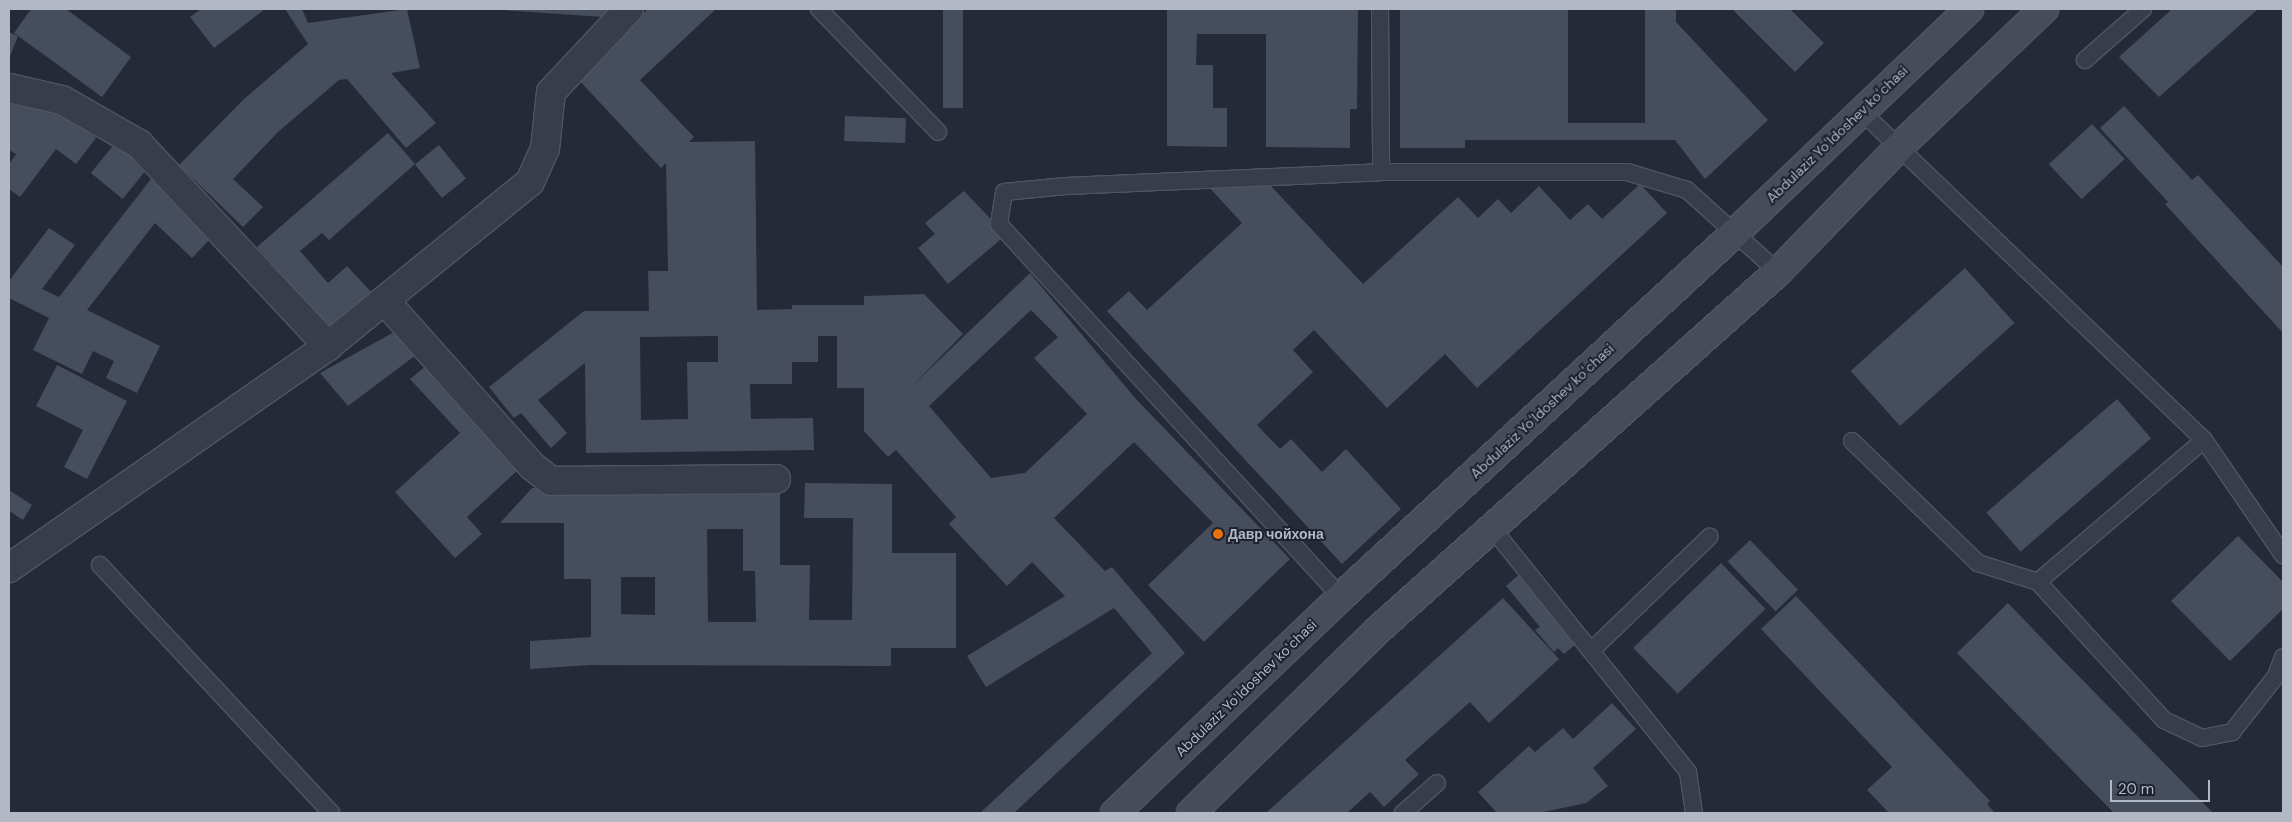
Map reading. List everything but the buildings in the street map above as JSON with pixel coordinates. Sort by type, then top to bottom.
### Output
[{"type":"main road","name":"Abdulaziz Yoʻldoshev koʻchasi","points":[[1115,813],[1341,597],[1736,232],[1969,9]]},
{"type":"main road","points":[[1191,813],[1379,629],[1778,272],[1898,148],[2044,9]]},
{"type":"street","points":[[9,568],[328,346],[530,182],[545,149],[551,92],[629,9]]},
{"type":"street","points":[[9,88],[62,100],[139,144],[328,346]]},
{"type":"street","points":[[385,301],[532,466],[551,481],[776,479]]},
{"type":"lane","points":[[819,9],[938,132]]},
{"type":"lane","points":[[1380,9],[1381,172]]},
{"type":"lane","points":[[2085,60],[2143,9]]},
{"type":"lane","points":[[1861,111],[2204,440],[2283,555]]},
{"type":"lane","points":[[1341,597],[999,224],[1004,192],[1066,186],[1381,172],[1627,172],[1687,190],[1736,232],[1778,272]]},
{"type":"lane","points":[[2038,582],[2204,440]]},
{"type":"lane","points":[[1852,441],[1978,563],[2038,582],[2164,720],[2202,738],[2232,732],[2276,676],[2283,657]]},
{"type":"lane","points":[[1492,528],[1688,772],[1694,813]]},
{"type":"lane","points":[[1591,651],[1710,536]]},
{"type":"lane","points":[[100,565],[331,813]]},
{"type":"lane","points":[[1403,813],[1437,783]]},
{"type":"place","name":"Давр чойхона","points":[[1218,534]]}]
